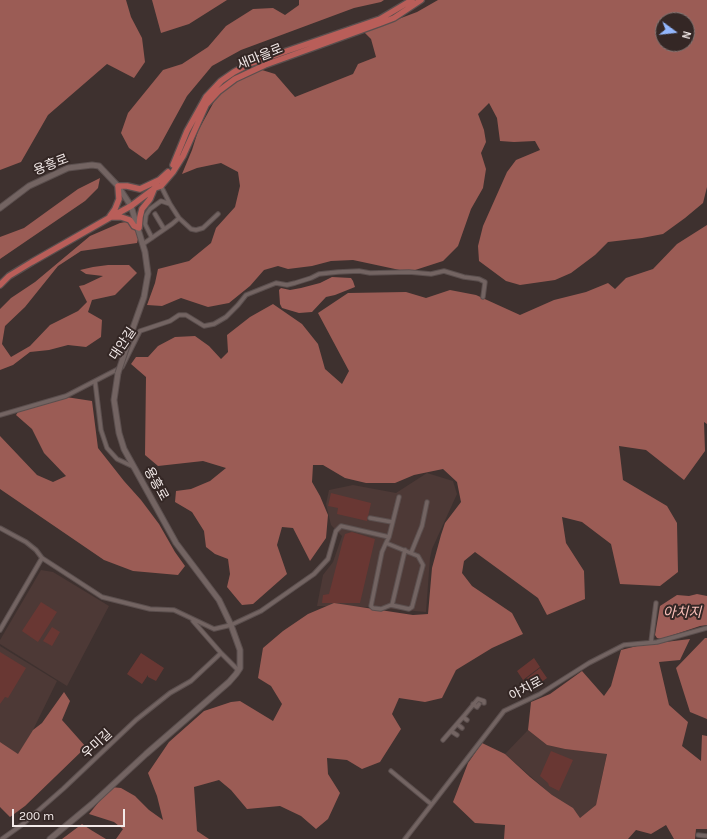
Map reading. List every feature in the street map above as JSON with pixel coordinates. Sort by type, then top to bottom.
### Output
[{"type":"main road","name":"새마을로","points":[[155,188],[174,164],[190,125],[206,97],[221,81],[249,64],[380,19],[412,0]]},
{"type":"main road","name":"새마을로","points":[[0,285],[10,276],[32,262],[131,206],[155,188],[161,186],[173,172],[183,156],[206,105],[219,91],[235,79],[265,65],[394,18],[420,0]]},
{"type":"main road","name":"용흥로","points":[[0,208],[29,186],[68,168],[92,165],[99,166],[118,186],[131,206],[139,228],[148,274],[144,297],[118,373],[114,400],[118,433],[124,449],[176,543],[219,600],[231,625],[240,650],[238,670]]},
{"type":"main road","points":[[109,218],[119,199],[118,186],[127,186],[140,189],[161,179]]},
{"type":"main road","points":[[109,218],[126,218],[130,220],[134,226],[139,228],[142,209],[150,199],[155,188]]},
{"type":"main road","points":[[50,839],[92,804],[229,682],[238,670]]},
{"type":"street","points":[[161,186],[179,218],[191,229],[196,230],[203,228],[218,214]]},
{"type":"street","points":[[152,238],[145,224],[146,215],[150,209],[161,201],[170,204]]},
{"type":"street","points":[[155,214],[164,229]]},
{"type":"street","points":[[143,244],[179,218]]},
{"type":"street","name":"대안길","points":[[0,415],[66,396],[122,366],[140,331],[170,321],[179,315],[186,315],[204,326],[214,324],[226,317],[246,294],[276,283],[287,285],[312,278],[319,274],[338,272],[409,272],[431,274],[444,272],[479,279],[485,282],[483,297]]},
{"type":"street","points":[[95,380],[101,430],[107,448],[117,459],[134,467]]},
{"type":"street","points":[[386,544],[411,552],[418,556],[423,565],[412,607],[409,608],[392,605],[381,610],[371,606],[382,552],[389,537],[399,497]]},
{"type":"street","points":[[411,552],[422,526],[427,502]]},
{"type":"street","points":[[370,518],[392,522]]},
{"type":"street","points":[[0,528],[26,542],[36,550],[42,558],[102,597],[150,609],[174,610],[214,629],[231,625],[261,611],[314,574],[328,559],[336,532],[341,526],[389,537]]},
{"type":"street","points":[[392,605],[406,550]]},
{"type":"street","points":[[0,630],[42,558]]},
{"type":"street","points":[[651,642],[656,603]]},
{"type":"street","points":[[191,618],[221,653],[238,670]]},
{"type":"street","name":"아치로","points":[[405,839],[504,711],[540,694],[590,663],[624,645],[657,642],[707,628]]},
{"type":"street","name":"우미길","points":[[2,839],[23,824],[64,789],[136,720],[170,693],[191,682],[221,653]]},
{"type":"street","points":[[444,740],[478,699],[484,701],[484,703]]},
{"type":"street","points":[[473,704],[477,707],[479,704]]},
{"type":"street","points":[[469,710],[473,713]]},
{"type":"street","points":[[463,717],[468,720]]},
{"type":"street","points":[[457,724],[462,728]]},
{"type":"street","points":[[451,731],[457,735]]},
{"type":"street","points":[[391,771],[432,804]]},
{"type":"street","points":[[698,835],[707,836]]},
{"type":"shaded area","points":[[0,0],[126,0],[131,17],[142,38],[145,62],[134,78],[107,64],[48,115],[21,162],[0,170]]},
{"type":"shaded area","points":[[152,0],[227,0],[189,24],[161,33]]},
{"type":"shaded area","points":[[299,0],[384,0],[354,8],[241,50],[212,66],[187,96],[158,149],[146,160],[129,148],[121,133],[128,113],[163,70],[182,64],[208,47],[226,26],[253,9],[273,8],[285,15],[299,5]]},
{"type":"shaded area","points":[[438,0],[707,0],[707,187],[703,203],[663,234],[608,242],[595,255],[571,273],[555,280],[520,285],[506,281],[479,261],[478,246],[483,226],[507,172],[516,160],[540,150],[535,141],[500,141],[497,118],[489,103],[478,114],[484,130],[486,142],[481,153],[486,169],[483,188],[471,209],[458,246],[443,261],[409,272],[353,260],[331,261],[312,266],[288,269],[278,266],[264,270],[250,286],[229,303],[208,307],[181,298],[162,306],[147,305],[155,283],[158,269],[189,261],[211,243],[216,228],[235,207],[240,186],[238,172],[221,163],[197,168],[182,174],[198,131],[216,98],[231,83],[262,70],[275,74],[295,97],[353,74],[358,64],[376,57],[371,39],[364,32],[417,12]]},
{"type":"shaded area","points":[[100,178],[98,188],[85,201],[0,259],[0,237],[24,228],[78,189]]},
{"type":"shaded area","points":[[136,220],[140,231],[137,243],[81,251],[58,266],[25,307],[5,326],[2,344],[11,357],[30,346],[50,325],[78,311],[87,302],[79,286],[103,276],[86,274],[80,270],[108,265],[129,265],[137,273],[115,295],[92,300],[88,312],[102,320],[101,337],[86,347],[68,345],[49,350],[30,352],[13,365],[0,370],[0,309],[11,298],[35,282],[90,236],[120,223]]},
{"type":"shaded area","points":[[707,225],[707,424],[704,422],[705,451],[684,480],[646,450],[619,446],[623,480],[667,506],[677,523],[678,572],[660,586],[620,584],[611,544],[582,522],[562,517],[566,543],[584,571],[585,599],[547,615],[538,598],[475,552],[464,561],[462,573],[472,586],[512,613],[523,634],[492,648],[456,670],[442,698],[425,702],[399,698],[392,714],[401,729],[380,762],[362,769],[347,760],[327,758],[328,774],[340,793],[328,819],[316,829],[301,816],[280,806],[247,809],[231,790],[219,780],[194,787],[197,831],[209,839],[116,839],[123,829],[114,822],[89,814],[111,787],[121,788],[135,796],[149,810],[163,820],[157,796],[148,773],[169,742],[204,711],[231,702],[240,701],[273,721],[282,704],[271,686],[258,678],[263,648],[283,631],[308,614],[334,603],[413,615],[428,614],[432,568],[441,535],[445,523],[461,502],[457,482],[443,469],[414,475],[395,483],[366,483],[345,478],[323,465],[313,465],[312,482],[328,515],[326,538],[310,561],[293,528],[282,527],[277,545],[287,574],[253,604],[242,605],[227,587],[230,574],[228,559],[215,554],[206,547],[204,531],[192,512],[175,502],[176,491],[191,489],[210,481],[226,468],[203,461],[158,466],[145,455],[146,377],[131,364],[136,357],[148,357],[158,346],[175,337],[195,336],[209,346],[221,359],[228,352],[227,335],[250,317],[273,304],[302,324],[318,344],[325,369],[342,384],[349,371],[318,313],[348,293],[406,292],[426,298],[450,290],[476,295],[520,315],[554,300],[586,292],[608,283],[615,289],[626,278],[653,269],[677,244]]},
{"type":"shaded area","points":[[66,397],[92,401],[98,448],[159,524],[185,566],[178,575],[133,571],[104,560],[0,489],[0,436],[37,475],[53,482],[66,476],[44,453],[32,429],[16,415],[18,412]]},
{"type":"shaded area","points":[[427,473],[453,481],[457,494],[432,549],[426,612],[368,607],[317,606],[323,575],[333,562],[342,536],[331,525],[326,504],[329,490],[353,485],[396,493]]},
{"type":"shaded area","points":[[331,493],[371,503],[367,521],[337,514],[338,508],[328,506]]},
{"type":"shaded area","points":[[352,532],[375,539],[360,603],[322,603],[323,595],[329,594],[345,534]]},
{"type":"shaded area","points":[[41,570],[53,572],[109,606],[67,686],[0,644],[0,640]]},
{"type":"shaded area","points":[[41,602],[57,612],[38,642],[22,631]]},
{"type":"shaded area","points":[[52,627],[60,632],[52,646],[43,641]]},
{"type":"shaded area","points":[[705,638],[707,638],[707,719],[690,712],[676,668]]},
{"type":"shaded area","points":[[690,639],[680,660],[659,662],[669,705],[688,722],[682,746],[701,761],[702,735],[707,736],[707,829],[696,829],[695,839],[674,839],[666,825],[651,834],[636,830],[628,839],[504,839],[505,825],[475,823],[453,802],[468,763],[482,743],[505,754],[552,795],[573,808],[580,818],[596,805],[607,754],[565,749],[547,745],[528,730],[531,702],[550,694],[582,671],[604,696],[611,686],[621,650],[641,645]]},
{"type":"shaded area","points":[[0,646],[57,681],[33,730],[18,755],[0,742]]},
{"type":"shaded area","points":[[0,652],[26,668],[8,698],[5,697],[0,704]]},
{"type":"shaded area","points":[[141,653],[164,668],[156,681],[148,677],[148,675],[142,684],[127,674]]},
{"type":"shaded area","points":[[534,658],[540,667],[523,680],[517,671]]},
{"type":"shaded area","points":[[540,668],[547,678],[529,691],[523,681]]},
{"type":"shaded area","points":[[64,692],[70,701],[62,720],[86,747],[25,806],[10,817],[0,807],[0,742],[18,754],[33,730],[42,723]]},
{"type":"shaded area","points":[[528,730],[547,745],[565,749],[607,753],[596,805],[579,819],[505,754]]},
{"type":"shaded area","points":[[551,751],[573,760],[559,791],[549,786],[548,783],[540,776]]},
{"type":"shaded area","points":[[82,824],[91,830],[106,839],[62,839]]},
{"type":"water","points":[[332,277],[351,278],[355,287],[326,297],[312,312],[299,313],[282,308],[280,304],[279,290],[281,288],[290,290],[301,288],[320,283]]},
{"type":"water","name":"아치지","points":[[697,594],[707,596],[707,625],[661,639],[657,638],[655,635],[660,606],[677,595],[689,596]]}]
